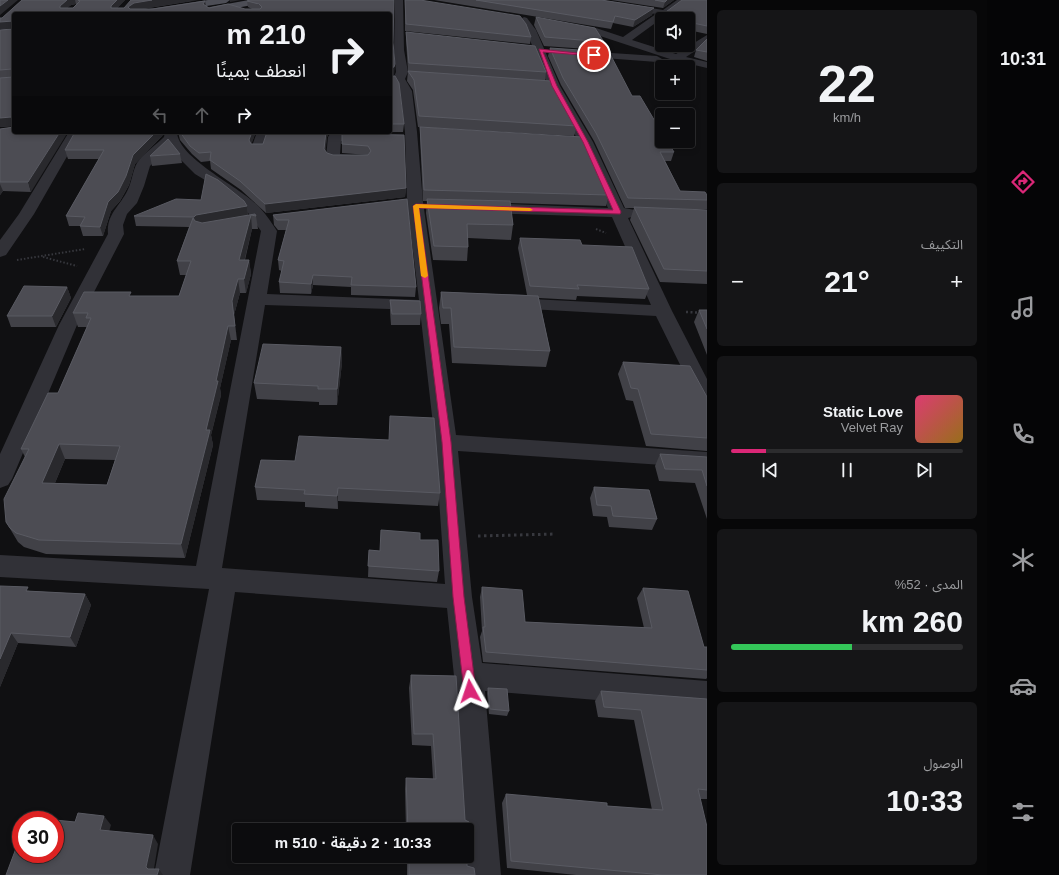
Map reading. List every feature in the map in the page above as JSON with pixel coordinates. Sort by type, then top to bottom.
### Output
[{"type":"main road","points":[[148,12],[205,2],[228,3],[263,0]]},
{"type":"main road","points":[[193,12],[228,3]]},
{"type":"street","points":[[399,0],[399,41],[402,79],[406,91],[407,136],[415,204],[433,301],[459,597],[469,676],[483,875]]},
{"type":"street","points":[[588,0],[659,12]]},
{"type":"street","points":[[666,12],[683,0]]},
{"type":"street","points":[[228,3],[250,12]]},
{"type":"street","points":[[526,20],[554,86],[586,142],[663,311],[707,399]]},
{"type":"street","points":[[624,40],[655,20]]},
{"type":"street","points":[[560,26],[596,31],[677,58],[702,64]]},
{"type":"street","points":[[677,58],[707,38]]},
{"type":"street","points":[[570,53],[702,64]]},
{"type":"street","points":[[539,85],[554,86]]},
{"type":"street","points":[[0,252],[26,214],[74,134]]},
{"type":"street","points":[[258,149],[262,134]]},
{"type":"street","points":[[1,474],[68,325],[116,234],[115,225],[120,212],[129,203],[137,186],[143,165],[171,135],[180,151],[200,171],[225,186],[251,207],[269,231],[257,299],[172,875]]},
{"type":"street","points":[[363,159],[333,158],[335,137],[407,136]]},
{"type":"street","points":[[570,141],[586,142]]},
{"type":"street","points":[[470,208],[647,214]]},
{"type":"street","points":[[257,299],[433,301]]},
{"type":"street","points":[[498,302],[663,311]]},
{"type":"street","points":[[446,442],[707,460]]},
{"type":"street","points":[[0,566],[216,579],[459,597]]},
{"type":"street","points":[[469,676],[707,695]]},
{"type":"path","points":[[15,261],[21,258],[43,257],[110,245]]},
{"type":"path","points":[[43,257],[74,264],[95,273]]},
{"type":"path","points":[[454,536],[555,534]]},
{"type":"building","points":[[0,0],[8,0],[0,6]]},
{"type":"building","points":[[22,0],[67,0],[60,6],[60,8],[73,8],[80,1],[78,0],[117,0],[111,8],[124,8],[131,0],[152,0],[134,3],[128,7],[130,9],[153,9],[205,1],[203,4],[209,8],[228,4],[245,9],[260,9],[262,7],[259,4],[247,1],[394,0],[393,43],[395,64],[392,68],[392,12],[12,12],[12,21],[0,22],[0,18],[2,18]]},
{"type":"building","points":[[405,0],[420,0],[520,16],[526,24],[531,37],[406,24]]},
{"type":"building","points":[[476,0],[601,0],[654,8],[635,20],[615,16],[613,22]]},
{"type":"building","points":[[655,0],[667,0],[665,2]]},
{"type":"building","points":[[682,0],[707,0],[707,26],[695,23],[695,12],[666,12]]},
{"type":"building","points":[[536,17],[595,28],[604,42],[545,37]]},
{"type":"building","points":[[12,29],[12,69],[0,70],[0,30]]},
{"type":"building","points":[[406,32],[535,46],[546,72],[409,63]]},
{"type":"building","points":[[707,39],[707,52],[696,50]]},
{"type":"building","points":[[550,48],[609,52],[632,96],[640,96],[655,121],[655,148],[671,148],[674,152],[660,152],[680,191],[705,192],[707,195],[707,200],[628,198],[596,133],[563,78]]},
{"type":"building","points":[[408,71],[551,81],[577,126],[419,116],[414,80]]},
{"type":"building","points":[[392,76],[395,76],[399,83],[404,124],[392,124]]},
{"type":"building","points":[[12,77],[12,120],[11,117],[0,118],[0,78]]},
{"type":"building","points":[[12,127],[12,134],[59,134],[28,182],[0,182],[0,129]]},
{"type":"building","points":[[420,127],[582,137],[609,195],[424,190]]},
{"type":"building","points":[[74,134],[154,134],[133,155],[126,176],[118,192],[108,202],[100,227],[80,226],[85,217],[66,216],[104,150],[65,150]]},
{"type":"building","points":[[181,134],[251,134],[249,140],[251,144],[263,144],[266,134],[326,134],[324,149],[327,153],[333,155],[368,155],[371,151],[368,146],[342,144],[342,134],[404,135],[406,188],[265,204],[240,181],[210,160],[211,152],[199,153],[190,146]]},
{"type":"building","points":[[168,139],[180,154],[150,156]]},
{"type":"building","points":[[206,174],[218,180],[244,201],[247,206],[196,215],[194,217],[134,216],[176,199],[201,200]]},
{"type":"building","points":[[407,199],[416,287],[351,285],[352,277],[313,275],[311,284],[279,282],[284,261],[278,260],[289,220],[277,220],[273,215]]},
{"type":"building","points":[[427,199],[510,201],[513,225],[467,224],[468,247],[434,246]]},
{"type":"building","points":[[634,207],[707,210],[707,271],[664,269]]},
{"type":"building","points":[[255,214],[256,216],[251,215],[239,260],[249,260],[244,279],[238,279],[232,301],[235,326],[228,326],[216,381],[218,381],[206,430],[210,430],[181,544],[39,540],[16,533],[6,522],[4,499],[29,449],[21,449],[48,393],[58,393],[91,318],[86,318],[88,313],[73,313],[84,292],[131,292],[129,296],[179,296],[191,261],[177,261],[193,218],[195,221],[202,223]],"holes":[[[59,444],[120,446],[107,485],[42,483]]]},
{"type":"building","points":[[520,238],[580,240],[582,245],[632,247],[649,289],[577,285],[579,289],[530,286]]},
{"type":"building","points":[[24,286],[67,287],[52,316],[7,316]]},
{"type":"building","points":[[441,292],[538,296],[550,351],[454,347],[451,308],[443,308]]},
{"type":"building","points":[[390,300],[420,301],[421,314],[392,314]]},
{"type":"building","points":[[699,310],[707,310],[707,329]]},
{"type":"building","points":[[263,344],[341,347],[337,389],[318,389],[318,386],[254,383]]},
{"type":"building","points":[[623,362],[690,366],[707,397],[707,438],[651,434],[638,389],[631,388]]},
{"type":"building","points":[[390,416],[434,418],[440,493],[338,488],[337,496],[304,494],[305,490],[255,487],[261,460],[295,461],[299,436],[389,440]]},
{"type":"building","points":[[660,454],[707,457],[707,486],[702,470],[665,469]]},
{"type":"building","points":[[594,487],[649,490],[657,519],[613,516],[611,506],[597,505]]},
{"type":"building","points":[[381,530],[420,533],[420,540],[438,540],[439,571],[368,566],[369,550],[380,551]]},
{"type":"building","points":[[0,586],[28,587],[26,591],[85,594],[70,637],[11,633],[0,659]]},
{"type":"building","points":[[482,587],[522,590],[525,622],[652,628],[643,588],[688,591],[704,647],[707,647],[707,670],[486,652],[483,627],[485,627]]},
{"type":"building","points":[[411,675],[456,676],[465,820],[469,823],[408,823],[406,778],[436,779],[433,734],[414,734]]},
{"type":"building","points":[[488,688],[507,689],[509,711],[490,709]]},
{"type":"building","points":[[601,691],[707,699],[707,790],[698,789],[707,827],[707,875],[663,875],[511,861],[506,794],[607,803],[607,806],[663,810],[641,710],[604,707]]},
{"type":"building","points":[[78,813],[104,816],[100,830],[153,835],[146,867],[148,869],[159,869],[157,875],[6,875],[12,859],[12,863],[64,863],[64,821],[75,822]]},
{"type":"building","points":[[409,863],[467,863],[467,866],[474,868],[475,875],[409,875]]},
{"type":"slow traffic","points":[[425,276],[416,206],[530,210]]},
{"type":"route","points":[[470,691],[459,597],[446,442],[416,206],[617,212],[586,142],[554,86],[540,50],[594,55]]}]
